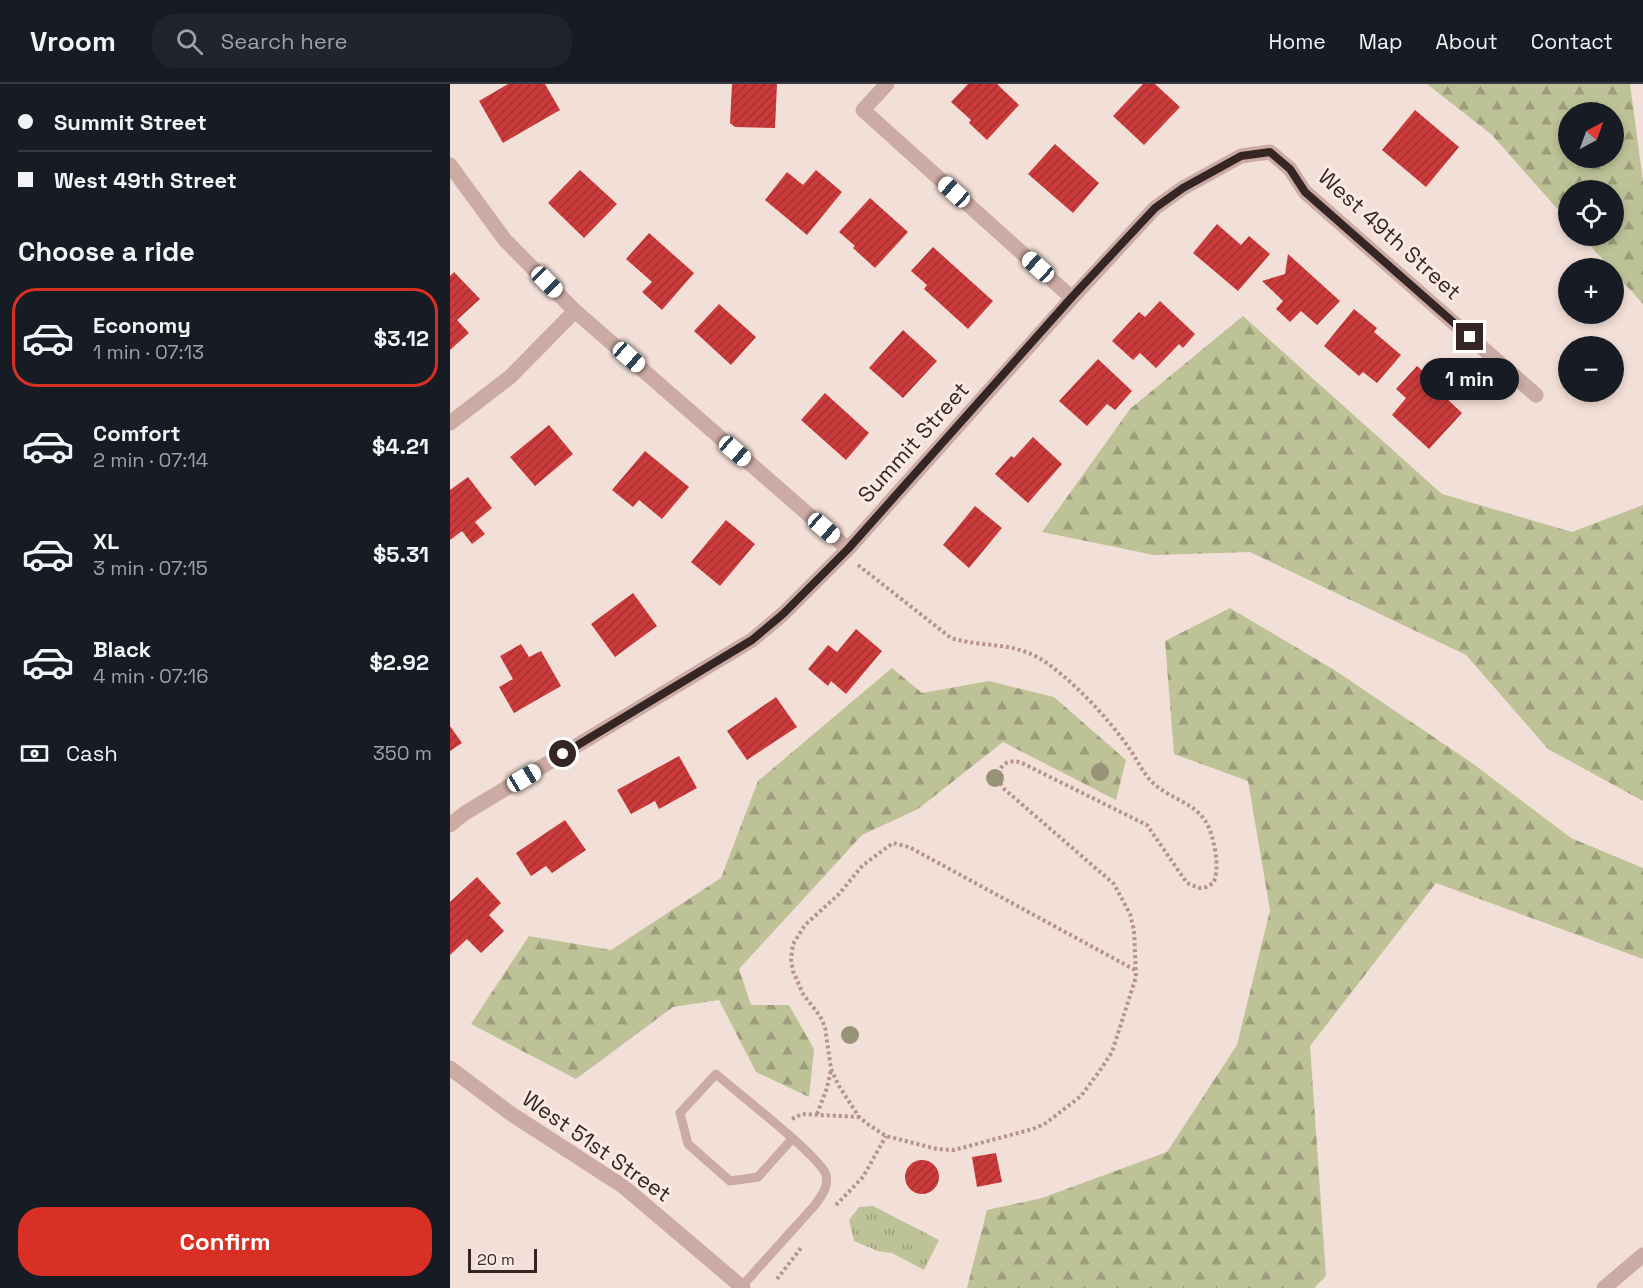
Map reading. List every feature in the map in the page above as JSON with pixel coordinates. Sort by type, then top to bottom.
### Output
[{"type":"street","points":[[887,84],[863,110],[1072,297]]},
{"type":"street","name":"Summit Street","points":[[450,825],[465,813],[752,640],[851,555],[1072,297],[1155,208],[1183,188],[1241,156],[1270,152]]},
{"type":"street","name":"West 49th Street","points":[[1270,152],[1290,169],[1305,192],[1536,395]]},
{"type":"street","points":[[450,165],[505,240],[575,310],[851,555]]},
{"type":"street","points":[[450,423],[510,377],[575,310]]},
{"type":"street","name":"West 51st Street","points":[[450,1068],[502,1108],[624,1187],[743,1287]]},
{"type":"street","points":[[1604,1288],[1643,1255]]},
{"type":"lane","points":[[743,1287],[815,1205],[827,1183],[822,1168],[792,1139],[716,1074],[680,1113],[688,1144],[730,1181],[758,1177],[792,1139]]},
{"type":"path","points":[[831,1069],[860,1117],[886,1136],[922,1146],[954,1150],[1033,1129],[1046,1123],[1081,1096],[1112,1052],[1133,989],[1136,970],[1134,930],[1130,914],[1114,884],[1003,788],[998,775],[1005,762],[1013,760],[1020,762],[1147,825],[1186,883],[1199,888],[1206,887],[1213,883],[1218,870],[1207,823],[1187,804],[1151,781],[1129,748],[1106,721],[1055,670],[1021,649],[998,644],[966,643],[951,638],[851,555]]},
{"type":"path","points":[[817,1114],[827,1088],[831,1069],[825,1027],[820,1016],[803,994],[793,971],[791,959],[793,944],[806,925],[839,894],[863,864],[894,843],[909,848],[1136,970]]},
{"type":"path","points":[[782,1131],[794,1117],[802,1114],[860,1117]]},
{"type":"green space","points":[[1427,84],[1630,84],[1643,181],[1643,304],[1624,283],[1624,258],[1602,258],[1590,246],[1624,246],[1624,180],[1558,180],[1558,210],[1492,135]]},
{"type":"green space","points":[[1243,316],[1442,494],[1572,532],[1643,505],[1643,801],[1548,749],[1466,655],[1250,552],[1154,555],[1042,532],[1130,409]]},
{"type":"green space","points":[[1230,608],[1336,671],[1472,763],[1571,838],[1643,868],[1643,959],[1436,883],[1310,1046],[1326,1276],[1314,1288],[967,1288],[987,1210],[1042,1198],[1167,1152],[1237,1045],[1270,910],[1248,781],[1174,754],[1165,641]]},
{"type":"green space","points":[[892,668],[922,693],[989,681],[1054,697],[1126,760],[1116,800],[1003,742],[918,809],[862,835],[739,969],[751,1005],[789,1005],[814,1049],[809,1097],[756,1072],[719,1000],[673,1007],[576,1079],[471,1024],[529,936],[611,950],[721,878],[758,781]]},
{"type":"green space","points":[[873,1206],[939,1240],[924,1270],[890,1252],[878,1251],[854,1241],[849,1220],[859,1207]]},
{"type":"building","points":[[508,84],[545,84],[560,110],[503,143],[479,101]]},
{"type":"building","points":[[732,84],[777,84],[775,128],[735,127],[730,123]]},
{"type":"building","points":[[968,84],[997,84],[1019,105],[987,140],[969,123],[971,120],[951,102]]},
{"type":"building","points":[[1143,84],[1155,84],[1180,107],[1144,145],[1113,116]]},
{"type":"building","points":[[1415,110],[1459,147],[1426,187],[1382,150]]},
{"type":"building","points":[[1055,144],[1099,183],[1073,213],[1028,174]]},
{"type":"building","points":[[580,170],[617,204],[584,238],[548,203]]},
{"type":"building","points":[[816,170],[842,192],[807,235],[765,200],[787,172],[803,185]]},
{"type":"building","points":[[870,198],[908,232],[875,268],[839,232]]},
{"type":"building","points":[[1217,224],[1241,245],[1249,236],[1270,254],[1238,291],[1193,253]]},
{"type":"building","points":[[649,233],[694,273],[662,310],[642,292],[652,282],[626,259]]},
{"type":"building","points":[[933,247],[993,301],[968,329],[924,289],[927,285],[911,271]]},
{"type":"building","points":[[1288,254],[1340,301],[1317,325],[1301,311],[1290,322],[1276,309],[1283,301],[1262,281],[1285,274]]},
{"type":"building","points":[[454,272],[480,299],[457,320],[469,333],[450,350],[450,276]]},
{"type":"building","points":[[1160,301],[1195,334],[1183,348],[1179,344],[1156,368],[1140,353],[1133,360],[1112,341],[1139,312],[1145,317]]},
{"type":"building","points":[[719,304],[756,337],[731,365],[694,331]]},
{"type":"building","points":[[1354,309],[1377,328],[1374,332],[1401,355],[1377,383],[1363,372],[1359,376],[1324,346]]},
{"type":"building","points":[[903,330],[937,361],[903,398],[869,368]]},
{"type":"building","points":[[1098,359],[1132,391],[1115,410],[1107,404],[1087,426],[1059,401]]},
{"type":"building","points":[[1417,366],[1446,392],[1443,395],[1462,413],[1429,449],[1392,415],[1406,398],[1396,389]]},
{"type":"building","points":[[825,393],[869,433],[846,460],[801,420]]},
{"type":"building","points":[[549,425],[573,454],[535,486],[510,457]]},
{"type":"building","points":[[1033,437],[1062,464],[1028,503],[995,474]]},
{"type":"building","points":[[645,451],[689,487],[662,519],[639,500],[633,507],[612,490]]},
{"type":"building","points":[[468,477],[492,508],[475,522],[485,534],[472,544],[462,531],[450,540],[450,490]]},
{"type":"building","points":[[975,506],[1002,528],[969,568],[943,545]]},
{"type":"building","points":[[726,520],[755,544],[720,586],[691,562]]},
{"type":"building","points":[[633,593],[657,626],[615,657],[591,624]]},
{"type":"building","points":[[856,629],[882,651],[846,694],[831,681],[828,686],[808,669],[828,645],[837,652]]},
{"type":"building","points":[[521,644],[529,657],[541,651],[561,686],[514,713],[499,687],[513,679],[500,656]]},
{"type":"building","points":[[776,697],[797,727],[747,760],[727,731]]},
{"type":"building","points":[[450,726],[462,743],[450,751]]},
{"type":"building","points":[[679,756],[697,788],[659,809],[655,801],[631,814],[617,790]]},
{"type":"building","points":[[565,820],[586,850],[552,873],[546,866],[531,876],[516,853]]},
{"type":"building","points":[[477,877],[501,903],[489,915],[504,931],[481,953],[467,939],[450,955],[450,902]]},
{"type":"building","points":[[996,1153],[1002,1182],[977,1187],[972,1157]]},
{"type":"building","points":[[922,1160],[934,1165],[939,1177],[934,1189],[922,1194],[910,1189],[905,1177],[910,1165]]},
{"type":"route","points":[[563,754],[752,640],[783,614],[848,549],[1072,297],[1155,208],[1183,188],[1241,156],[1270,152],[1290,169],[1305,192],[1470,337]]}]
